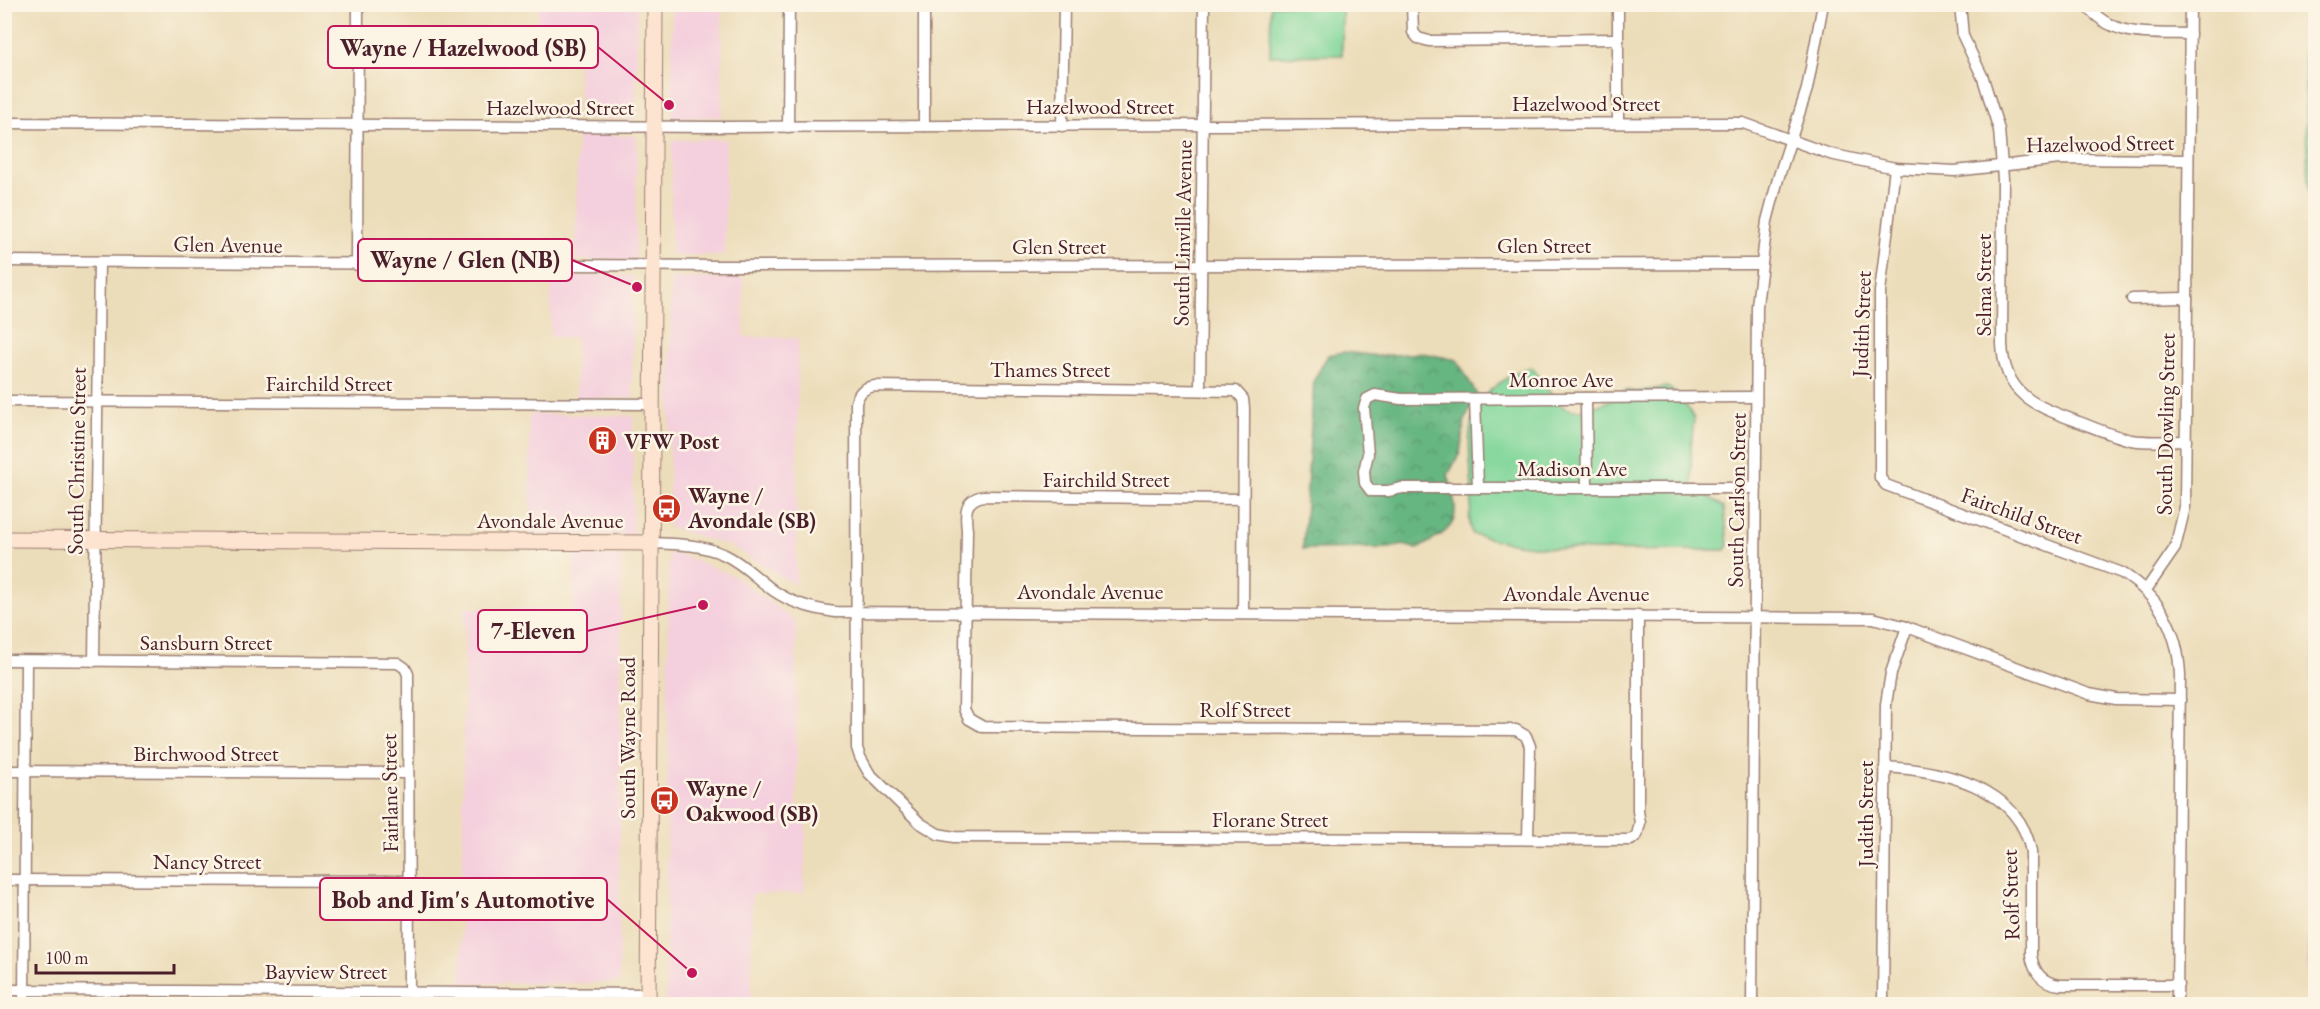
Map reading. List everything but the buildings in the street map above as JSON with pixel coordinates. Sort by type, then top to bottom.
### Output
[{"type":"main road","name":"South Wayne Road","points":[[648,999],[655,4]]},
{"type":"main road","name":"Avondale Avenue","points":[[4,539],[651,543]]},
{"type":"street","points":[[357,265],[358,4]]},
{"type":"street","points":[[788,127],[789,4]]},
{"type":"street","points":[[924,4],[924,126]]},
{"type":"street","points":[[1062,126],[1064,4]]},
{"type":"street","name":"South Linville Avenue","points":[[1200,389],[1204,4]]},
{"type":"street","points":[[1412,4],[1412,29],[1416,36],[1429,41],[1618,39]]},
{"type":"street","points":[[1618,4],[1618,123]]},
{"type":"street","name":"South Carlson Street","points":[[1752,1005],[1756,316],[1760,264],[1772,201],[1813,64],[1823,4]]},
{"type":"street","name":"Selma Street","points":[[1960,4],[1963,36],[1986,86],[2000,130],[2002,358],[2010,380],[2025,397],[2038,406],[2119,437],[2140,441],[2186,441]]},
{"type":"street","points":[[2086,4],[2102,22],[2123,31],[2190,34]]},
{"type":"street","name":"South Dowling Street","points":[[2146,590],[2166,563],[2180,534],[2185,507],[2190,4]]},
{"type":"street","name":"Hazelwood Street","points":[[4,123],[654,127],[1743,123],[1847,159],[1895,168],[1955,171],[2060,159],[2188,160]]},
{"type":"street","name":"Judith Street","points":[[1882,482],[1878,470],[1880,309],[1882,263],[1895,168]]},
{"type":"street","name":"Glen Avenue","points":[[4,261],[357,265]]},
{"type":"street","name":"South Christine Street","points":[[94,661],[99,261]]},
{"type":"street","name":"Glen Street","points":[[357,265],[1760,264]]},
{"type":"street","points":[[2132,298],[2187,298]]},
{"type":"street","name":"Thames Street","points":[[857,612],[856,403],[858,395],[864,389],[875,386],[1231,389],[1239,393],[1243,399],[1243,614]]},
{"type":"street","name":"Monroe Ave","points":[[1388,491],[1371,491],[1365,483],[1364,471],[1368,453],[1364,408],[1367,399],[1376,395],[1401,399],[1756,397]]},
{"type":"street","points":[[1586,398],[1587,488]]},
{"type":"street","points":[[1475,399],[1478,488]]},
{"type":"street","name":"Fairchild Street","points":[[4,401],[652,404]]},
{"type":"street","name":"Fairchild Street","points":[[1882,482],[2112,568],[2146,590]]},
{"type":"street","name":"Madison Ave","points":[[1388,491],[1402,488],[1756,488]]},
{"type":"street","name":"Fairchild Street","points":[[965,612],[967,530],[965,513],[971,501],[983,496],[1243,499]]},
{"type":"street","name":"Avondale Avenue","points":[[651,543],[687,544],[710,549],[746,568],[772,590],[791,601],[823,610],[1873,618],[1907,627],[2089,694],[2116,699],[2180,700]]},
{"type":"street","points":[[2146,590],[2164,612],[2175,640],[2180,666],[2177,1005]]},
{"type":"street","name":"Florane Street","points":[[857,612],[856,741],[860,757],[869,773],[920,823],[938,834],[966,837],[1624,841],[1631,840],[1637,835],[1640,823],[1638,811],[1638,615]]},
{"type":"street","name":"Rolf Street","points":[[965,612],[964,709],[969,719],[978,726],[1516,730],[1526,736],[1530,746],[1528,839]]},
{"type":"street","name":"Judith Street","points":[[1883,1005],[1885,722],[1888,689],[1894,662],[1907,627]]},
{"type":"street","name":"Sansburn Street","points":[[4,660],[398,663],[405,668]]},
{"type":"street","points":[[24,1005],[26,660]]},
{"type":"street","name":"Fairlane Street","points":[[405,668],[408,674],[409,991]]},
{"type":"street","name":"Rolf Street","points":[[1885,767],[1917,769],[1947,776],[1996,797],[2016,816],[2027,837],[2031,852],[2031,956],[2032,964],[2041,979],[2049,984],[2060,985],[2178,986]]},
{"type":"street","name":"Birchwood Street","points":[[4,771],[408,772]]},
{"type":"street","name":"Nancy Street","points":[[4,880],[410,881]]},
{"type":"street","name":"Bayview Street","points":[[4,990],[409,991],[648,999]]},
{"type":"shaded area","points":[[538,5],[637,5],[636,119],[580,119],[578,61],[537,61]]},
{"type":"shaded area","points":[[672,5],[722,5],[722,117],[672,117]]},
{"type":"shaded area","points":[[577,135],[637,136],[635,260],[576,260]]},
{"type":"shaded area","points":[[726,139],[724,255],[671,255],[672,140]]},
{"type":"shaded area","points":[[551,275],[633,276],[632,398],[576,398],[576,338],[551,337]]},
{"type":"shaded area","points":[[743,278],[744,337],[798,338],[796,585],[733,547],[669,527],[671,279]]},
{"type":"shaded area","points":[[2315,370],[2316,1004],[2308,1004]]},
{"type":"shaded area","points":[[529,414],[633,416],[633,534],[531,534]]},
{"type":"shaded area","points":[[669,553],[682,555],[736,577],[796,622],[797,821],[806,821],[804,893],[752,894],[751,1004],[666,1004]]},
{"type":"shaded area","points":[[574,555],[621,556],[619,983],[461,983],[465,608],[574,610]]},
{"type":"shaded area","points":[[99,1002],[326,1004],[99,1004]]},
{"type":"green space","points":[[1271,5],[1342,5],[1342,55],[1270,56]]},
{"type":"green space","points":[[2303,5],[2315,5],[2315,238],[2309,213]]},
{"type":"green space","points":[[1344,352],[1378,356],[1422,353],[1457,360],[1477,395],[1465,420],[1460,453],[1448,475],[1455,503],[1453,521],[1449,528],[1417,549],[1404,545],[1389,548],[1303,549],[1314,380],[1328,355]]},
{"type":"green space","points":[[1531,367],[1555,400],[1561,406],[1569,409],[1580,410],[1607,402],[1626,390],[1636,392],[1667,387],[1681,397],[1694,419],[1691,447],[1692,486],[1724,508],[1728,545],[1725,550],[1565,549],[1502,541],[1472,534],[1469,446],[1473,418],[1488,393],[1502,381]]},
{"type":"place","name":"Wayne / Hazelwood (SB)","points":[[669,105]]},
{"type":"place","name":"Wayne / Glen (NB)","points":[[637,287]]},
{"type":"place","name":"VFW Post","points":[[603,441]]},
{"type":"place","name":"Wayne / Avondale (SB)","points":[[667,508]]},
{"type":"place","name":"7-Eleven","points":[[703,605]]},
{"type":"place","name":"Wayne / Oakwood (SB)","points":[[665,801]]},
{"type":"place","name":"Bob and Jim's Automotive","points":[[692,973]]}]
